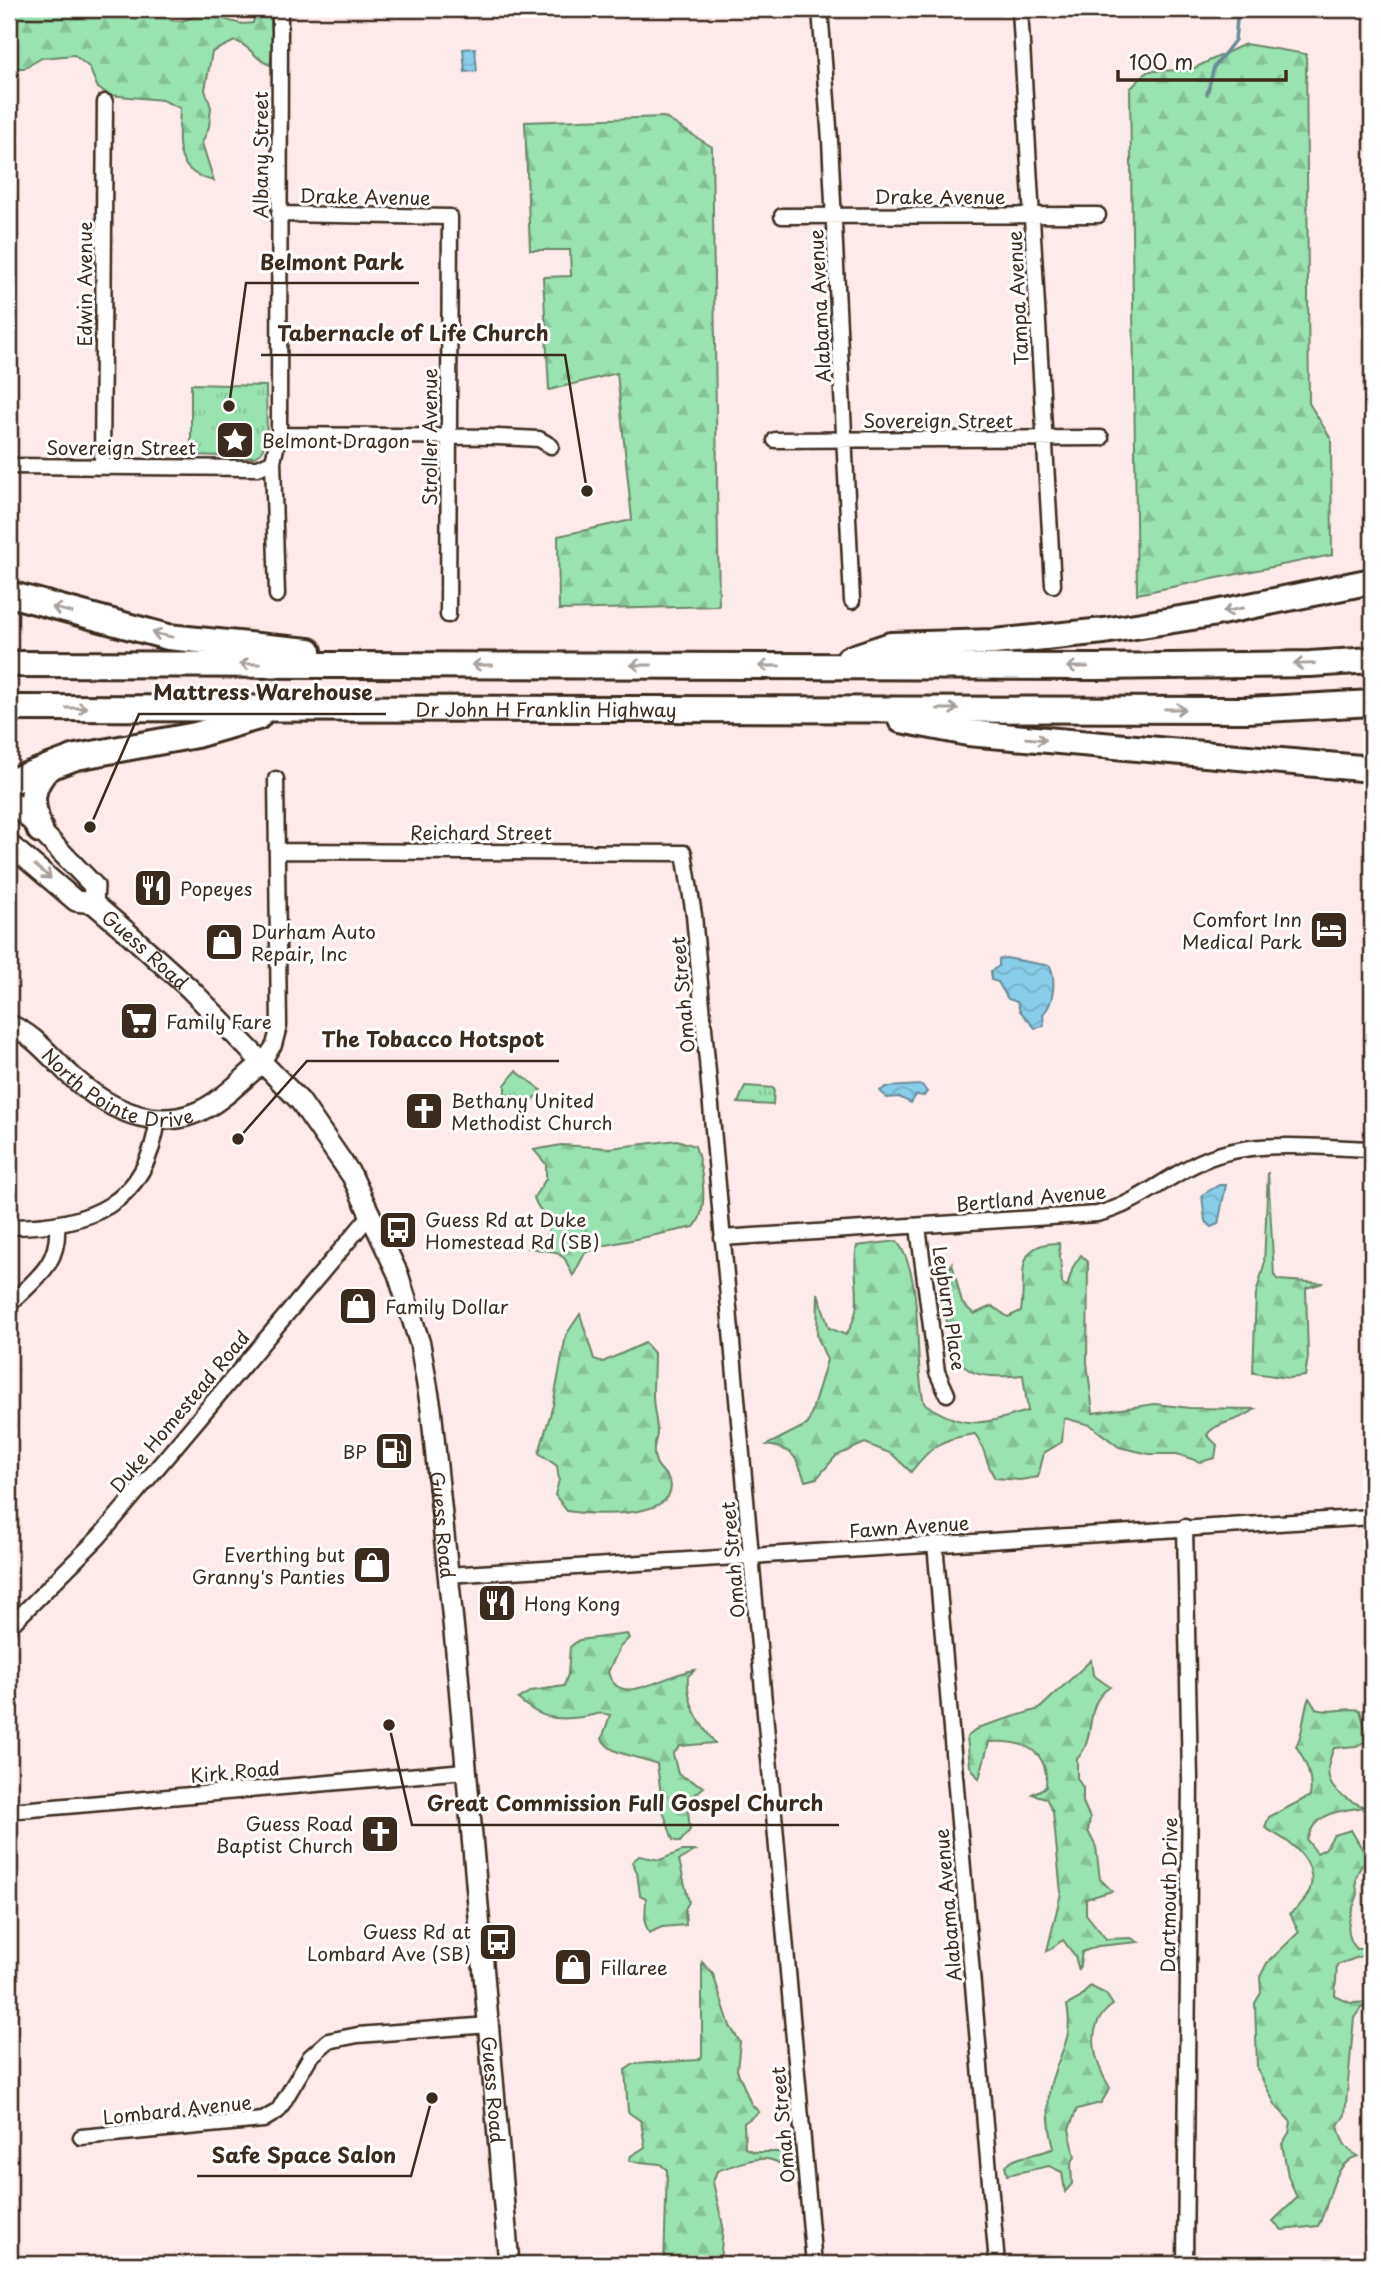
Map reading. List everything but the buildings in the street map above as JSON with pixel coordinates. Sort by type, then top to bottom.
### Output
[{"type":"highway","points":[[829,666],[891,645],[993,642],[1104,631],[1211,614],[1372,581]]},
{"type":"highway","points":[[9,594],[168,637],[303,648],[343,664]]},
{"type":"highway","points":[[9,664],[1215,666],[1372,660]]},
{"type":"highway","points":[[831,709],[1247,710],[1372,703]]},
{"type":"highway","name":"Dr John H Franklin Highway","points":[[9,708],[831,709]]},
{"type":"highway","points":[[9,782],[76,757],[196,735],[303,708]]},
{"type":"highway","points":[[831,709],[968,733],[1372,769]]},
{"type":"highway","points":[[40,830],[32,794],[40,776],[49,766]]},
{"type":"main road","name":"Guess Road","points":[[9,798],[94,886],[93,903]]},
{"type":"main road","name":"Guess Road","points":[[9,844],[76,901],[93,903],[190,989],[300,1101],[326,1134],[372,1213],[398,1274],[420,1344],[431,1408],[509,2264]]},
{"type":"main road","name":"North Pointe Drive","points":[[9,1025],[30,1036],[99,1100],[123,1113],[158,1118],[182,1115],[211,1105],[262,1063]]},
{"type":"street","name":"Albany Street","points":[[277,595],[273,461],[279,435],[281,9]]},
{"type":"street","name":"Alabama Avenue","points":[[820,9],[834,215],[852,601]]},
{"type":"street","name":"Tampa Avenue","points":[[1020,9],[1053,585]]},
{"type":"street","name":"Edwin Avenue","points":[[102,465],[105,102]]},
{"type":"street","name":"Drake Avenue","points":[[279,214],[450,217]]},
{"type":"street","name":"Drake Avenue","points":[[782,216],[1098,215]]},
{"type":"street","name":"Stroller Avenue","points":[[448,615],[450,217]]},
{"type":"street","points":[[279,435],[539,439],[551,446]]},
{"type":"street","name":"Sovereign Street","points":[[775,440],[1101,438]]},
{"type":"street","name":"Sovereign Street","points":[[9,466],[258,468],[273,461]]},
{"type":"street","points":[[262,1063],[274,1045],[279,1026],[276,779]]},
{"type":"street","name":"Reichard Street","points":[[278,851],[684,853]]},
{"type":"street","name":"Omah Street","points":[[684,853],[692,891],[814,2264]]},
{"type":"street","points":[[9,1227],[57,1225],[91,1215],[136,1181],[151,1154],[158,1118]]},
{"type":"street","name":"Bertland Avenue","points":[[722,1238],[918,1227],[1106,1212],[1134,1202],[1203,1160],[1237,1151],[1276,1147],[1372,1149]]},
{"type":"street","name":"Duke Homestead Road","points":[[9,1627],[99,1537],[372,1213]]},
{"type":"street","points":[[9,1305],[51,1262],[57,1247],[57,1225]]},
{"type":"street","name":"Leyburn Place","points":[[918,1227],[937,1372],[947,1394]]},
{"type":"street","name":"Fawn Avenue","points":[[448,1575],[1372,1517]]},
{"type":"street","name":"Dartmouth Drive","points":[[1185,1527],[1190,1780],[1185,2264]]},
{"type":"street","name":"Alabama Avenue","points":[[934,1543],[997,2264]]},
{"type":"street","name":"Kirk Road","points":[[9,1811],[465,1771]]},
{"type":"street","name":"Lombard Avenue","points":[[81,2137],[263,2120],[278,2111],[310,2057],[328,2041],[358,2035],[489,2025]]},
{"type":"green space","points":[[9,9],[167,9],[170,20],[175,21],[203,15],[246,24],[253,23],[256,9],[270,9],[273,48],[270,65],[235,41],[212,52],[205,90],[211,107],[209,127],[202,143],[214,181],[200,177],[184,163],[179,143],[180,108],[162,100],[109,95],[98,88],[89,67],[74,55],[42,58],[24,68],[9,68]]},
{"type":"green space","points":[[1245,44],[1306,54],[1309,403],[1331,439],[1332,555],[1137,594],[1130,89],[1148,71],[1190,70]]},
{"type":"green space","points":[[664,117],[712,147],[719,606],[559,610],[558,536],[632,520],[617,373],[549,390],[543,277],[571,276],[570,250],[530,250],[525,122]]},
{"type":"green space","points":[[191,384],[266,386],[267,438],[261,453],[254,457],[191,455]]},
{"type":"green space","points":[[516,1071],[541,1090],[525,1110],[505,1095],[505,1085]]},
{"type":"green space","points":[[745,1086],[774,1088],[773,1105],[738,1103]]},
{"type":"green space","points":[[677,1140],[695,1146],[700,1165],[702,1210],[694,1227],[602,1246],[585,1253],[573,1276],[565,1259],[556,1252],[528,1248],[547,1238],[549,1230],[547,1219],[534,1197],[546,1179],[546,1164],[534,1150],[561,1145],[610,1148]]},
{"type":"green space","points":[[1268,1172],[1274,1275],[1278,1280],[1323,1283],[1306,1288],[1308,1357],[1305,1376],[1289,1378],[1253,1373],[1256,1294],[1264,1265]]},
{"type":"green space","points":[[897,1241],[912,1276],[924,1403],[938,1412],[962,1421],[986,1422],[1028,1411],[1023,1375],[995,1376],[975,1373],[961,1362],[954,1350],[949,1335],[946,1303],[948,1274],[952,1263],[962,1303],[974,1314],[992,1306],[1008,1317],[1021,1311],[1027,1256],[1034,1249],[1059,1243],[1062,1283],[1067,1287],[1073,1267],[1081,1255],[1088,1262],[1087,1362],[1093,1413],[1155,1404],[1190,1408],[1255,1409],[1211,1430],[1207,1435],[1217,1445],[1215,1458],[1200,1462],[1177,1454],[1149,1454],[1119,1447],[1090,1425],[1064,1418],[1062,1442],[1044,1453],[1038,1477],[1020,1480],[995,1478],[975,1434],[954,1438],[938,1445],[925,1455],[911,1472],[892,1454],[865,1443],[836,1456],[817,1478],[805,1481],[789,1452],[767,1445],[808,1424],[827,1360],[817,1336],[818,1293],[829,1328],[846,1335],[856,1312],[857,1246]]},
{"type":"green space","points":[[580,1314],[594,1359],[603,1362],[645,1343],[654,1353],[653,1396],[657,1433],[654,1456],[671,1486],[667,1497],[658,1505],[627,1513],[577,1512],[567,1511],[555,1495],[559,1480],[557,1466],[539,1453],[553,1405],[566,1335]]},
{"type":"green space","points":[[627,1634],[629,1638],[620,1647],[608,1672],[614,1683],[622,1689],[632,1689],[695,1670],[688,1676],[691,1704],[715,1743],[680,1746],[673,1754],[678,1774],[704,1787],[687,1801],[690,1830],[680,1842],[673,1840],[663,1811],[657,1764],[612,1749],[602,1739],[610,1715],[548,1717],[518,1699],[531,1691],[564,1686],[568,1674],[570,1647],[579,1640]]},
{"type":"green space","points":[[1091,1660],[1093,1675],[1110,1687],[1101,1694],[1096,1703],[1087,1741],[1077,1759],[1077,1778],[1083,1788],[1083,1802],[1090,1818],[1088,1831],[1096,1847],[1100,1879],[1112,1891],[1086,1899],[1086,1914],[1106,1939],[1131,1938],[1138,1942],[1098,1946],[1082,1952],[1079,1971],[1075,1956],[1063,1940],[1047,1951],[1061,1893],[1053,1812],[1046,1798],[1032,1794],[1046,1787],[1043,1764],[1038,1756],[1023,1745],[989,1742],[979,1779],[970,1766],[967,1737],[980,1727],[1039,1709]]},
{"type":"green space","points":[[1309,1698],[1316,1709],[1360,1710],[1369,1741],[1356,1746],[1334,1748],[1328,1770],[1332,1786],[1338,1792],[1365,1807],[1329,1814],[1316,1823],[1307,1840],[1317,1853],[1325,1849],[1334,1835],[1351,1830],[1368,1859],[1357,1875],[1358,1894],[1348,1929],[1357,1949],[1372,1948],[1372,1952],[1337,1965],[1335,1996],[1350,2003],[1372,2002],[1361,2008],[1354,2018],[1345,2115],[1338,2125],[1344,2144],[1358,2156],[1349,2160],[1337,2175],[1318,2226],[1282,2230],[1273,2221],[1297,2198],[1288,2176],[1282,2144],[1289,2133],[1291,2122],[1276,2106],[1257,2069],[1255,2003],[1261,1993],[1260,1977],[1267,1963],[1299,1932],[1290,1913],[1300,1905],[1311,1887],[1310,1868],[1305,1859],[1288,1842],[1265,1827],[1269,1817],[1310,1796],[1308,1770],[1296,1746]]},
{"type":"green space","points":[[682,1851],[695,1851],[679,1860],[689,1902],[685,1909],[686,1925],[662,1927],[649,1933],[645,1923],[646,1898],[640,1895],[637,1872],[632,1862],[639,1856],[660,1860]]},
{"type":"green space","points":[[702,1962],[713,1974],[730,2026],[740,2042],[737,2070],[751,2104],[759,2112],[744,2123],[745,2148],[754,2152],[789,2152],[795,2161],[796,2171],[790,2175],[775,2161],[757,2159],[717,2171],[713,2182],[723,2226],[720,2264],[664,2264],[667,2170],[660,2164],[629,2161],[631,2156],[645,2147],[641,2121],[628,2112],[625,2070],[634,2064],[698,2060],[702,2056]]},
{"type":"green space","points":[[1090,1986],[1106,1994],[1113,2005],[1098,2023],[1094,2044],[1104,2078],[1110,2088],[1101,2103],[1077,2109],[1069,2129],[1075,2157],[1071,2163],[1072,2184],[1065,2192],[1062,2172],[1049,2166],[1007,2175],[1005,2166],[1016,2159],[1054,2148],[1049,2099],[1051,2083],[1069,2028],[1067,2005],[1080,1998]]},
{"type":"water","points":[[475,48],[477,71],[465,72],[463,49]]},
{"type":"water","points":[[999,959],[1050,966],[1053,991],[1050,1004],[1043,1014],[1044,1026],[1035,1028],[1020,1011],[1017,1002],[1008,999],[998,982],[991,980],[991,971],[999,966]]},
{"type":"water","points":[[922,1085],[927,1092],[924,1096],[916,1095],[911,1103],[899,1097],[887,1098],[880,1091],[886,1087]]},
{"type":"water","points":[[1219,1185],[1226,1185],[1218,1224],[1211,1227],[1205,1221],[1202,1195]]},
{"type":"waterway","points":[[1207,94],[1214,67],[1235,40],[1238,9]]},
{"type":"place","name":"Belmont Park","points":[[229,406]]},
{"type":"place","name":"Belmont Dragon","points":[[235,440]]},
{"type":"place","name":"Tabernacle of Life Church","points":[[587,491]]},
{"type":"place","name":"Mattress Warehouse","points":[[90,827]]},
{"type":"place","name":"Popeyes","points":[[153,888]]},
{"type":"place","name":"Comfort Inn Medical Park","points":[[1329,930]]},
{"type":"place","name":"Durham Auto Repair, Inc","points":[[224,942]]},
{"type":"place","name":"Family Fare","points":[[139,1021]]},
{"type":"place","name":"Bethany United Methodist Church","points":[[424,1111]]},
{"type":"place","name":"The Tobacco Hotspot","points":[[238,1139]]},
{"type":"place","name":"Guess Rd at Duke Homestead Rd (SB)","points":[[398,1230]]},
{"type":"place","name":"Family Dollar","points":[[358,1306]]},
{"type":"place","name":"BP","points":[[394,1451]]},
{"type":"place","name":"Everthing but Granny's Panties","points":[[372,1565]]},
{"type":"place","name":"Hong Kong","points":[[497,1603]]},
{"type":"place","name":"Great Commission Full Gospel Church","points":[[389,1725]]},
{"type":"place","name":"Guess Road Baptist Church","points":[[380,1834]]},
{"type":"place","name":"Guess Rd at Lombard Ave (SB)","points":[[498,1942]]},
{"type":"place","name":"Fillaree","points":[[573,1967]]},
{"type":"place","name":"Safe Space Salon","points":[[432,2098]]}]
